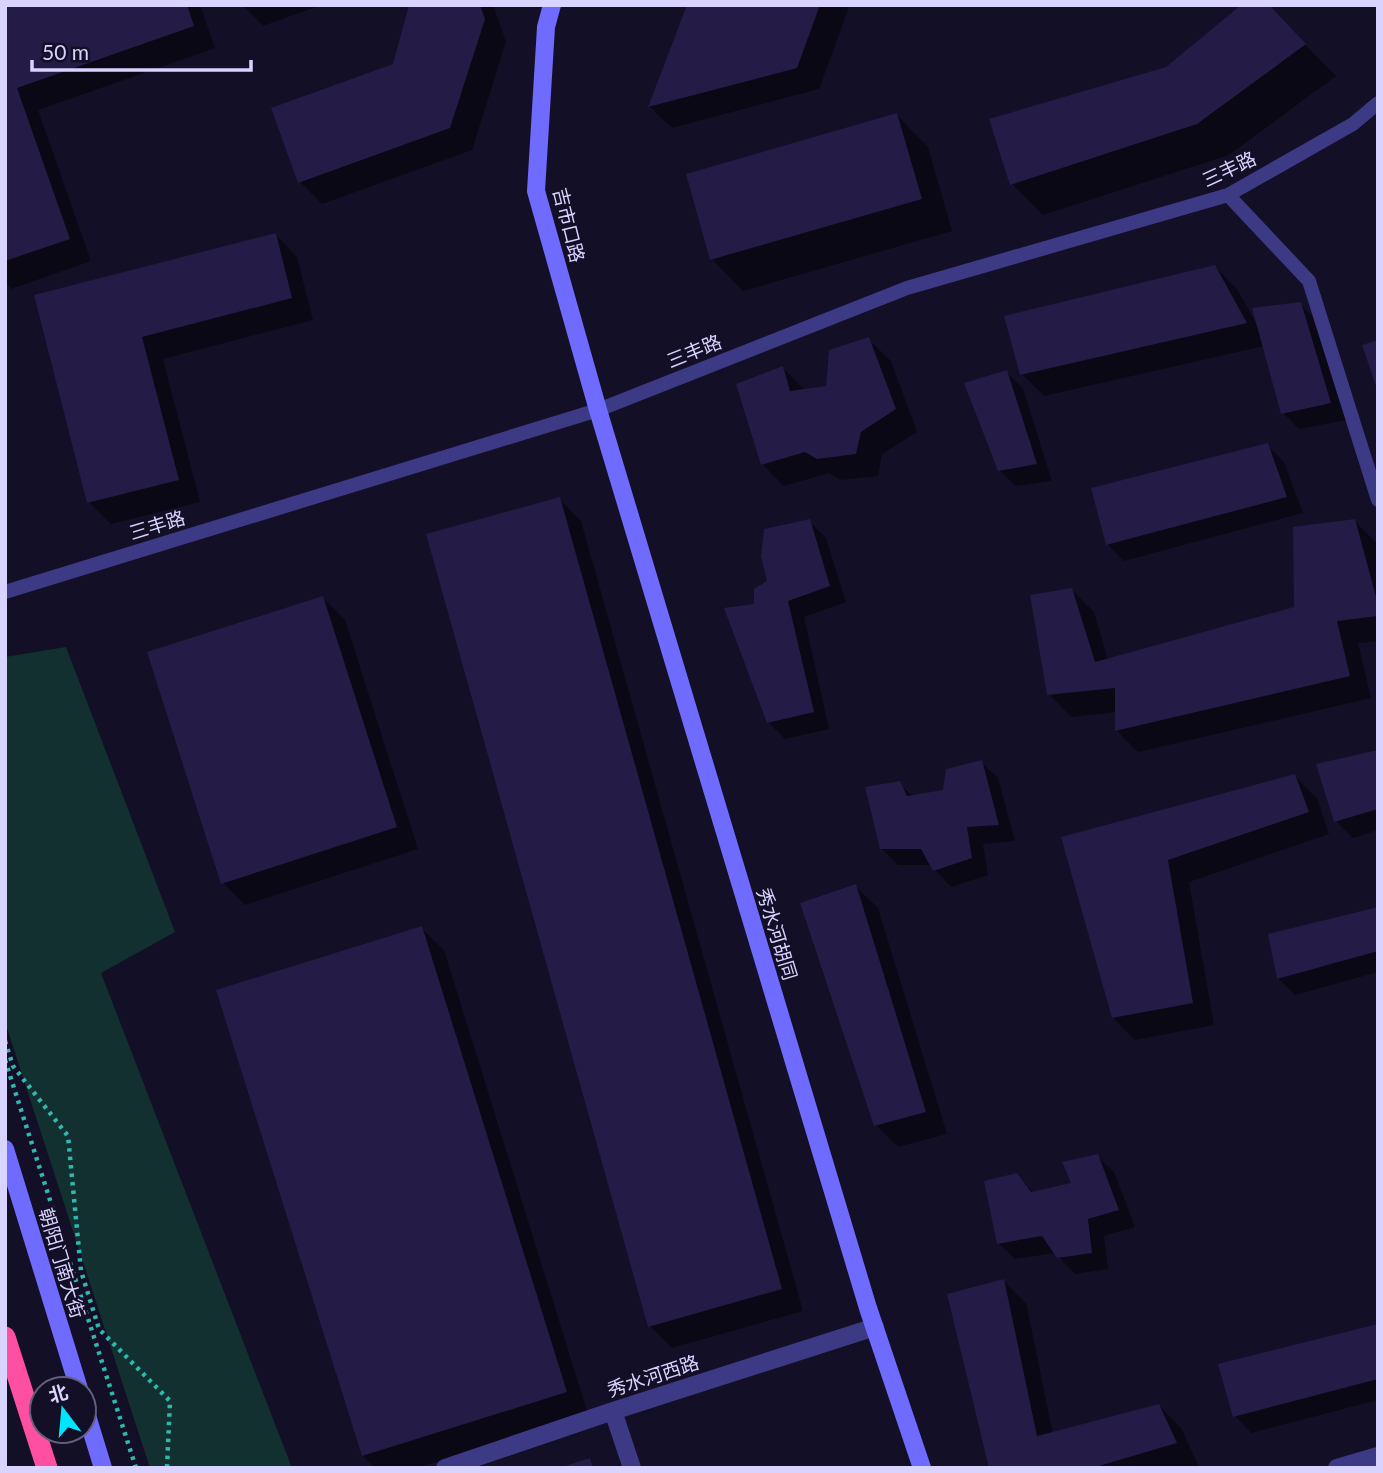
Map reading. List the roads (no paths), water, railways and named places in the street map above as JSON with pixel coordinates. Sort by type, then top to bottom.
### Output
[{"type":"highway","points":[[5,1337],[47,1468]]},
{"type":"street","name":"吉市口路","points":[[552,5],[546,27],[536,191],[598,410]]},
{"type":"street","name":"秀水河胡同","points":[[598,410],[875,1327],[922,1468]]},
{"type":"street","name":"朝阳门南大街","points":[[5,1149],[75,1375]]},
{"type":"street","name":"秀水河西路","points":[[446,1468],[613,1410],[875,1327]]},
{"type":"street","points":[[613,1410],[632,1468]]},
{"type":"street","points":[[96,1445],[103,1468]]},
{"type":"street","points":[[1336,1468],[1378,1456]]},
{"type":"lane","name":"三丰路","points":[[5,592],[598,410],[907,288],[1228,195],[1353,124],[1378,103]]},
{"type":"lane","points":[[1228,195],[1308,281],[1378,500]]}]
